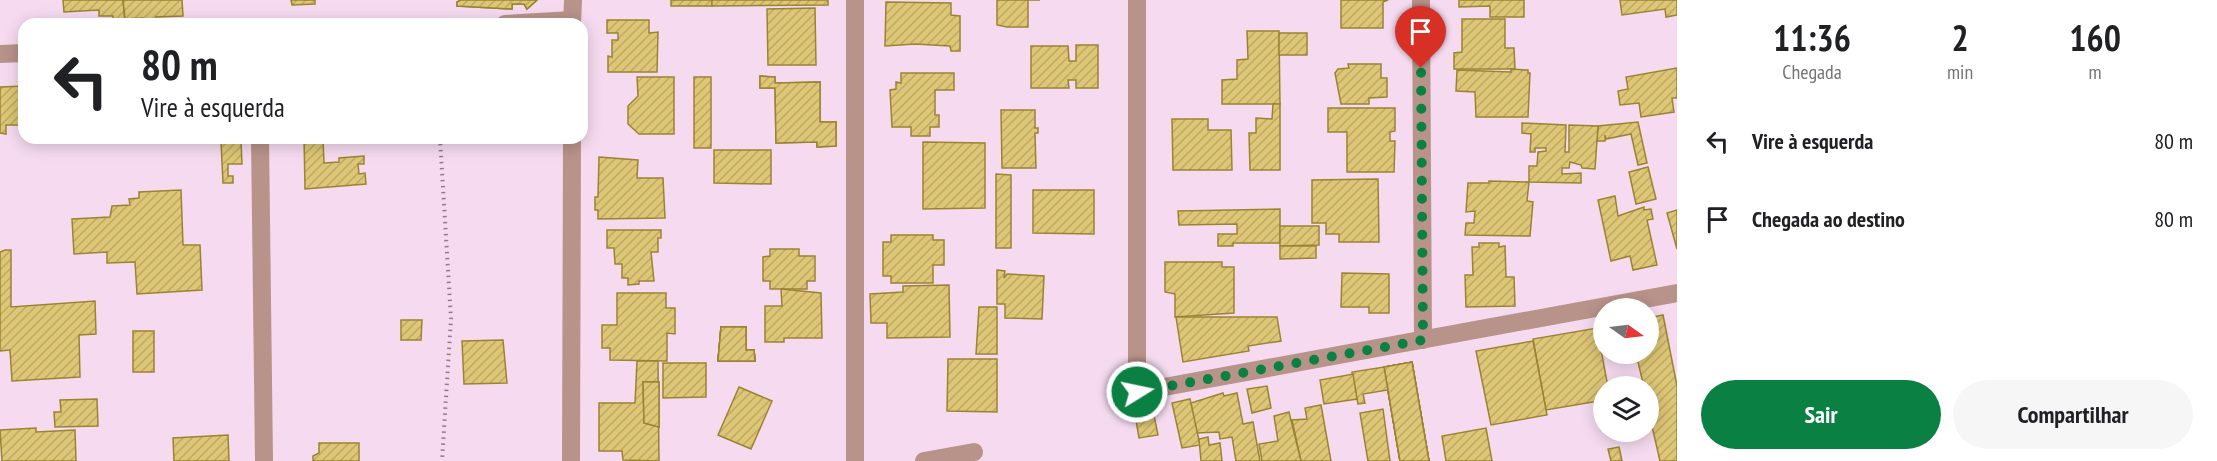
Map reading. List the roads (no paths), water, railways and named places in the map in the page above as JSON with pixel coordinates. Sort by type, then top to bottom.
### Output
[{"type":"street","points":[[572,18],[573,0]]},
{"type":"street","points":[[855,0],[855,461]]},
{"type":"street","points":[[1137,0],[1137,392],[1677,293]]},
{"type":"street","points":[[1421,0],[1423,340]]},
{"type":"street","points":[[0,54],[18,52]]},
{"type":"street","points":[[260,144],[264,461]]},
{"type":"street","points":[[571,461],[572,144]]},
{"type":"street","points":[[924,461],[974,452]]}]
